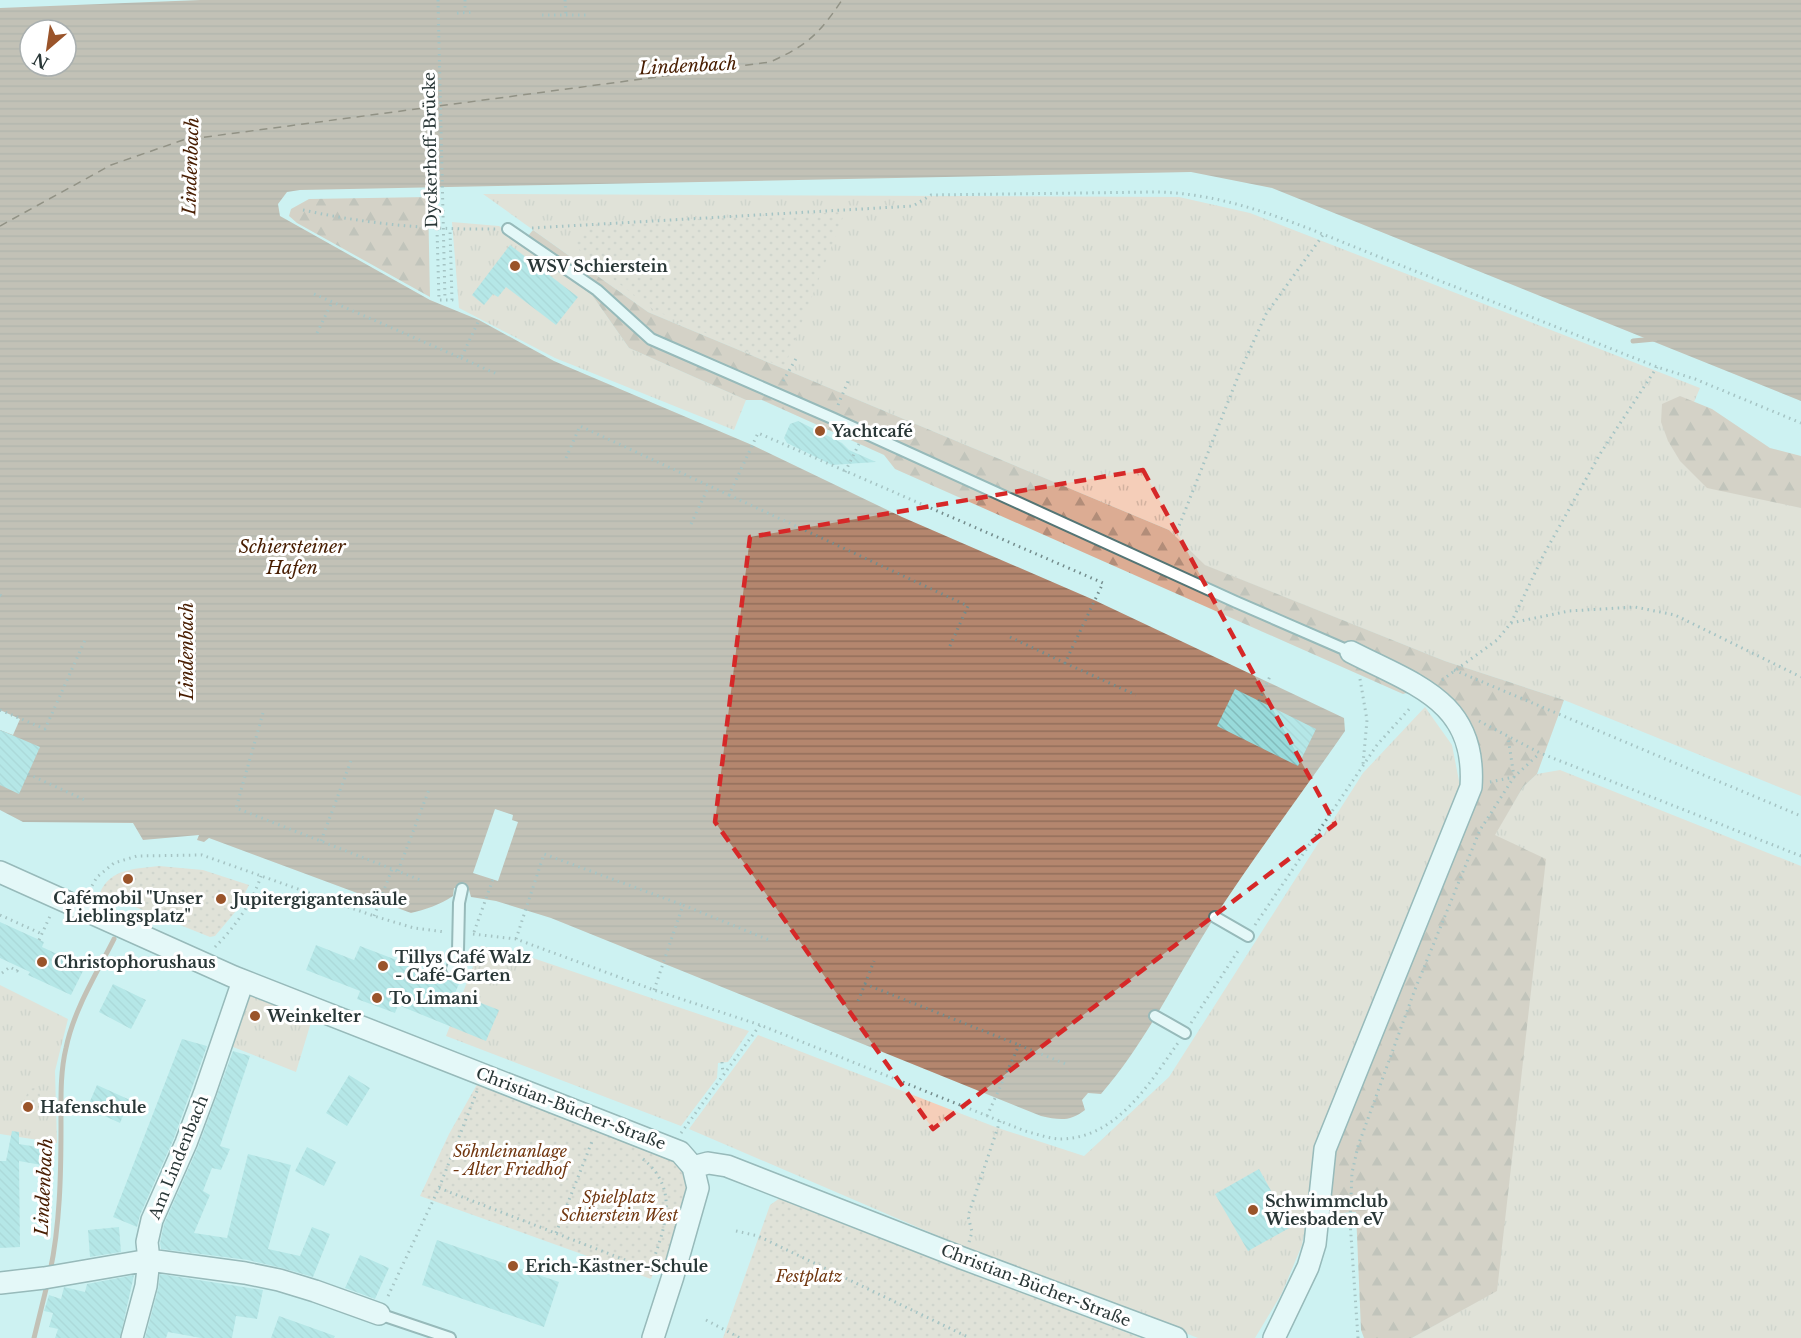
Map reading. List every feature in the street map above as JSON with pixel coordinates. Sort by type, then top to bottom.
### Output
[{"type":"street","points":[[1274,1338],[1308,1267],[1315,1244],[1319,1224],[1325,1149],[1472,787],[1472,762],[1466,738],[1451,712],[1428,691],[1351,652]]},
{"type":"street","name":"Christian-Bücher-Straße","points":[[0,872],[197,961],[241,986],[484,1074],[671,1147],[680,1152],[693,1167],[708,1163],[727,1166],[962,1258],[1176,1338]]},
{"type":"street","name":"Am Lindenbach","points":[[132,1338],[146,1286],[149,1260],[147,1242],[152,1220],[198,1113],[241,986]]},
{"type":"street","points":[[653,1338],[696,1198],[697,1177],[693,1167]]},
{"type":"street","points":[[0,1283],[149,1260],[246,1273],[279,1280],[379,1314]]},
{"type":"lane","points":[[508,229],[597,290],[651,339],[1351,652]]},
{"type":"lane","points":[[452,969],[458,951],[459,903],[462,889]]},
{"type":"lane","points":[[1215,917],[1248,936]]},
{"type":"lane","points":[[1155,1016],[1185,1033]]},
{"type":"lane","points":[[379,1314],[450,1338]]},
{"type":"path","name":"Dyckerhoff-Brücke","points":[[438,0],[445,300]]},
{"type":"path","points":[[465,0],[465,12]]},
{"type":"path","points":[[565,0],[566,15]]},
{"type":"path","points":[[457,13],[475,12]]},
{"type":"path","points":[[542,15],[587,15]]},
{"type":"path","points":[[303,210],[350,221],[437,229],[508,229],[913,206],[931,195],[1177,192],[1216,198],[1323,235],[1657,367],[1695,379],[1801,423]]},
{"type":"path","points":[[437,229],[439,300],[452,300],[450,229]]},
{"type":"path","points":[[1176,531],[1241,369],[1266,314],[1323,235]]},
{"type":"path","points":[[314,294],[497,374]]},
{"type":"path","points":[[317,333],[332,302]]},
{"type":"path","points":[[461,357],[479,320]]},
{"type":"path","points":[[789,369],[792,368],[797,357]]},
{"type":"path","points":[[1351,652],[1365,696],[1367,731],[1363,766],[1393,726],[1428,691],[1497,640],[1510,623],[1544,554],[1600,454],[1657,367]]},
{"type":"path","points":[[844,393],[849,379]]},
{"type":"path","points":[[566,458],[580,426],[968,606],[948,648]]},
{"type":"path","points":[[729,495],[758,433],[1103,583],[1065,663]]},
{"type":"path","points":[[845,472],[865,433]]},
{"type":"path","points":[[691,524],[709,486]]},
{"type":"path","points":[[0,596],[5,598]]},
{"type":"path","points":[[1510,623],[1569,611],[1635,607],[1676,615],[1801,676]]},
{"type":"path","points":[[1010,637],[1136,695]]},
{"type":"path","points":[[0,710],[45,729],[86,638]]},
{"type":"path","points":[[1454,670],[1801,816]]},
{"type":"path","points":[[1259,701],[1271,674]]},
{"type":"path","points":[[262,713],[236,808],[423,880]]},
{"type":"path","points":[[1474,719],[1540,753],[1801,856]]},
{"type":"path","points":[[1508,737],[1514,777]]},
{"type":"path","points":[[1358,1338],[1350,1221],[1352,1173],[1358,1146],[1414,992],[1480,830],[1514,777],[1540,753]]},
{"type":"path","points":[[321,841],[352,758]]},
{"type":"path","points":[[28,774],[87,801]]},
{"type":"path","points":[[1472,787],[1514,777]]},
{"type":"path","points":[[398,871],[430,787]]},
{"type":"path","points":[[516,939],[544,854],[769,940]]},
{"type":"path","points":[[89,892],[97,877],[114,863],[137,856],[202,855],[414,928],[516,939],[654,990],[759,1025],[1025,1131],[1060,1139],[1087,1136],[1107,1126],[1118,1116]]},
{"type":"path","points":[[374,916],[392,869]]},
{"type":"path","points":[[197,961],[221,940],[241,916],[255,893],[261,876]]},
{"type":"path","points":[[473,934],[493,879]]},
{"type":"path","points":[[654,990],[683,906]]},
{"type":"path","points":[[0,915],[42,934],[39,940]]},
{"type":"path","points":[[858,1001],[874,961]]},
{"type":"path","points":[[2,973],[10,968],[17,970],[19,967]]},
{"type":"path","points":[[865,984],[1066,1064]]},
{"type":"path","points":[[681,1133],[759,1025]]},
{"type":"path","points":[[987,1116],[1019,1045]]},
{"type":"path","points":[[722,1062],[723,1076]]},
{"type":"path","points":[[379,1314],[439,1188],[484,1074]]},
{"type":"path","points":[[966,1248],[972,1232],[969,1216],[1000,1121]]},
{"type":"path","points":[[555,1234],[594,1137]]},
{"type":"path","points":[[650,1270],[666,1223],[667,1212],[664,1189],[654,1170]]},
{"type":"path","points":[[439,1188],[650,1270],[673,1276]]},
{"type":"path","points":[[736,1231],[758,1236],[970,1338]]},
{"type":"path","points":[[706,1320],[740,1338]]},
{"type":"highlighted area","points":[[1143,470],[1335,824],[933,1129],[715,822],[750,537]]},
{"type":"green space","points":[[483,194],[1179,197],[1250,213],[1700,388],[1680,435],[1801,483],[1801,796],[1564,700],[1445,661],[1204,565],[1169,530],[648,312]]},
{"type":"green space","points":[[428,197],[430,297],[297,223],[289,216],[291,209],[309,199]]},
{"type":"green space","points":[[845,212],[784,368],[654,310],[596,266],[573,243],[588,224]]},
{"type":"green space","points":[[452,222],[499,226],[592,295],[629,348],[746,400],[734,430],[555,358],[459,308]]},
{"type":"green space","points":[[533,230],[648,312],[1169,530],[1205,565],[1445,661],[1564,700],[1537,774],[1523,787],[1495,835],[1546,859],[1497,1291],[1412,1338],[1364,1338],[1361,1330],[1356,1212],[1328,1214],[1336,1144],[1477,760],[1427,687],[1403,694],[895,469],[884,455],[762,400],[746,400],[629,348],[592,295],[522,243]]},
{"type":"green space","points":[[1680,396],[1712,409],[1770,448],[1801,456],[1801,508],[1707,488],[1680,461],[1668,441],[1661,422],[1662,404]]},
{"type":"green space","points":[[1425,707],[1452,745],[1460,786],[1308,1212],[1302,1245],[1282,1293],[1255,1338],[1198,1338],[966,1248],[689,1129],[758,1035],[998,1128],[1084,1156],[1169,1077],[1363,773]]},
{"type":"green space","points":[[1560,770],[1801,866],[1801,1338],[1412,1338],[1497,1290],[1494,835],[1523,787],[1537,774]]},
{"type":"green space","points":[[159,866],[203,870],[249,885],[236,911],[215,936],[210,937],[100,893],[104,885],[117,874],[133,869]]},
{"type":"green space","points":[[481,946],[518,953],[749,1031],[728,1062],[718,1063],[717,1078],[681,1126],[446,1036]]},
{"type":"green space","points":[[0,985],[68,1019],[55,1071],[57,1143],[0,1134]]},
{"type":"green space","points":[[243,993],[312,1019],[296,1072],[228,1045]]},
{"type":"green space","name":"Söhnleinanlage - Alter Friedhof","points":[[480,1079],[670,1158],[683,1172],[688,1193],[666,1271],[655,1269],[651,1279],[420,1196],[449,1134]]},
{"type":"green space","points":[[29,1089],[39,1089],[41,1102],[36,1113],[25,1107]]},
{"type":"green space","name":"Festplatz","points":[[780,1198],[1141,1338],[723,1338],[770,1205]]},
{"type":"water","name":"Schiersteiner Hafen","points":[[200,0],[1801,0],[1801,401],[1272,188],[1191,172],[300,190],[287,192],[278,204],[280,216],[430,300],[479,320],[554,361],[752,445],[902,517],[1094,600],[1344,718],[1345,731],[1214,918],[1133,1052],[1101,1094],[1088,1093],[1082,1100],[1085,1110],[1074,1117],[1064,1119],[1041,1116],[551,918],[496,901],[471,897],[469,890],[454,888],[453,896],[448,899],[411,913],[209,838],[204,842],[197,840],[199,835],[143,840],[133,823],[23,822],[0,810],[0,8]]},
{"type":"pier","points":[[0,710],[20,719],[13,735],[0,730]]},
{"type":"pier","points":[[495,809],[513,815],[512,820],[518,822],[498,881],[473,873]]},
{"type":"building","name":"WSV Schierstein","points":[[510,245],[578,297],[556,325],[506,287],[498,297],[493,294],[484,305],[472,295]]},
{"type":"building","points":[[798,421],[842,443],[849,450],[876,462],[832,465],[787,443],[784,438],[790,424]]},
{"type":"building","points":[[1235,689],[1316,729],[1298,766],[1217,726]]},
{"type":"building","points":[[0,730],[40,747],[19,794],[0,785]]},
{"type":"building","name":"Christophorushaus","points":[[0,922],[44,942],[42,947],[85,967],[71,995],[28,975],[30,972],[0,958]]},
{"type":"building","points":[[316,945],[354,960],[360,946],[459,984],[455,993],[499,1010],[486,1041],[398,1005],[395,1013],[357,999],[360,991],[306,970]]},
{"type":"building","points":[[113,984],[146,1000],[131,1029],[99,1012]]},
{"type":"building","points":[[182,1039],[207,1046],[174,1138],[140,1215],[137,1227],[113,1217]]},
{"type":"building","points":[[233,1051],[250,1056],[220,1146],[230,1149],[221,1170],[212,1168],[203,1191],[210,1195],[194,1233],[227,1238],[248,1154],[291,1165],[268,1249],[300,1256],[312,1227],[330,1234],[313,1277],[248,1260],[161,1249],[164,1224],[198,1147]]},
{"type":"building","points":[[349,1075],[370,1088],[347,1126],[326,1113]]},
{"type":"building","points":[[97,1085],[130,1100],[120,1123],[87,1108]]},
{"type":"building","points":[[12,1131],[19,1132],[19,1144],[50,1149],[47,1166],[19,1161],[20,1247],[0,1248],[0,1161],[6,1161]]},
{"type":"building","points":[[307,1147],[336,1162],[324,1186],[295,1171]]},
{"type":"building","name":"Schwimmclub Wiesbaden eV","points":[[1259,1169],[1291,1227],[1248,1251],[1215,1194]]},
{"type":"building","points":[[119,1227],[121,1252],[90,1257],[88,1230]]},
{"type":"building","points":[[437,1240],[559,1282],[544,1327],[422,1285]]},
{"type":"building","points":[[360,1255],[389,1268],[375,1299],[345,1288]]},
{"type":"building","points":[[160,1274],[263,1290],[257,1319],[236,1316],[232,1338],[201,1338],[168,1332],[166,1338],[145,1338]]},
{"type":"building","points":[[134,1275],[120,1338],[55,1338],[58,1329],[49,1327],[53,1313],[44,1311],[49,1295],[61,1299],[64,1287],[85,1292],[87,1284]]},
{"type":"building","points":[[279,1316],[335,1336],[334,1338],[271,1338]]},
{"type":"waterway","points":[[1633,341],[1655,339]]},
{"type":"waterway","name":"Lindenbach","points":[[50,1272],[59,1199],[61,1086],[64,1057],[74,1019],[114,939]]},
{"type":"waterway","name":"Lindenbach","points":[[34,1338],[48,1281]]},
{"type":"ferry route","points":[[0,226],[111,165],[183,140],[770,62],[794,50],[812,37],[842,0]]},
{"type":"place","name":"WSV Schierstein","points":[[515,266]]},
{"type":"place","name":"Yachtcafé","points":[[820,431]]},
{"type":"place","name":"Cafémobil \"Unser Lieblingsplatz\"","points":[[128,879]]},
{"type":"place","name":"Jupitergigantensäule","points":[[221,899]]},
{"type":"place","name":"Christophorushaus","points":[[42,962]]},
{"type":"place","name":"Tillys Café Walz - Café-Garten","points":[[383,966]]},
{"type":"place","name":"To Limani","points":[[377,998]]},
{"type":"place","name":"Weinkelter","points":[[255,1016]]},
{"type":"place","name":"Hafenschule","points":[[28,1107]]},
{"type":"place","name":"Schwimmclub Wiesbaden eV","points":[[1253,1210]]},
{"type":"place","name":"Erich-Kästner-Schule","points":[[513,1266]]},
{"type":"park label","name":"Spielplatz Schierstein West","points":[[619,1206]]}]
